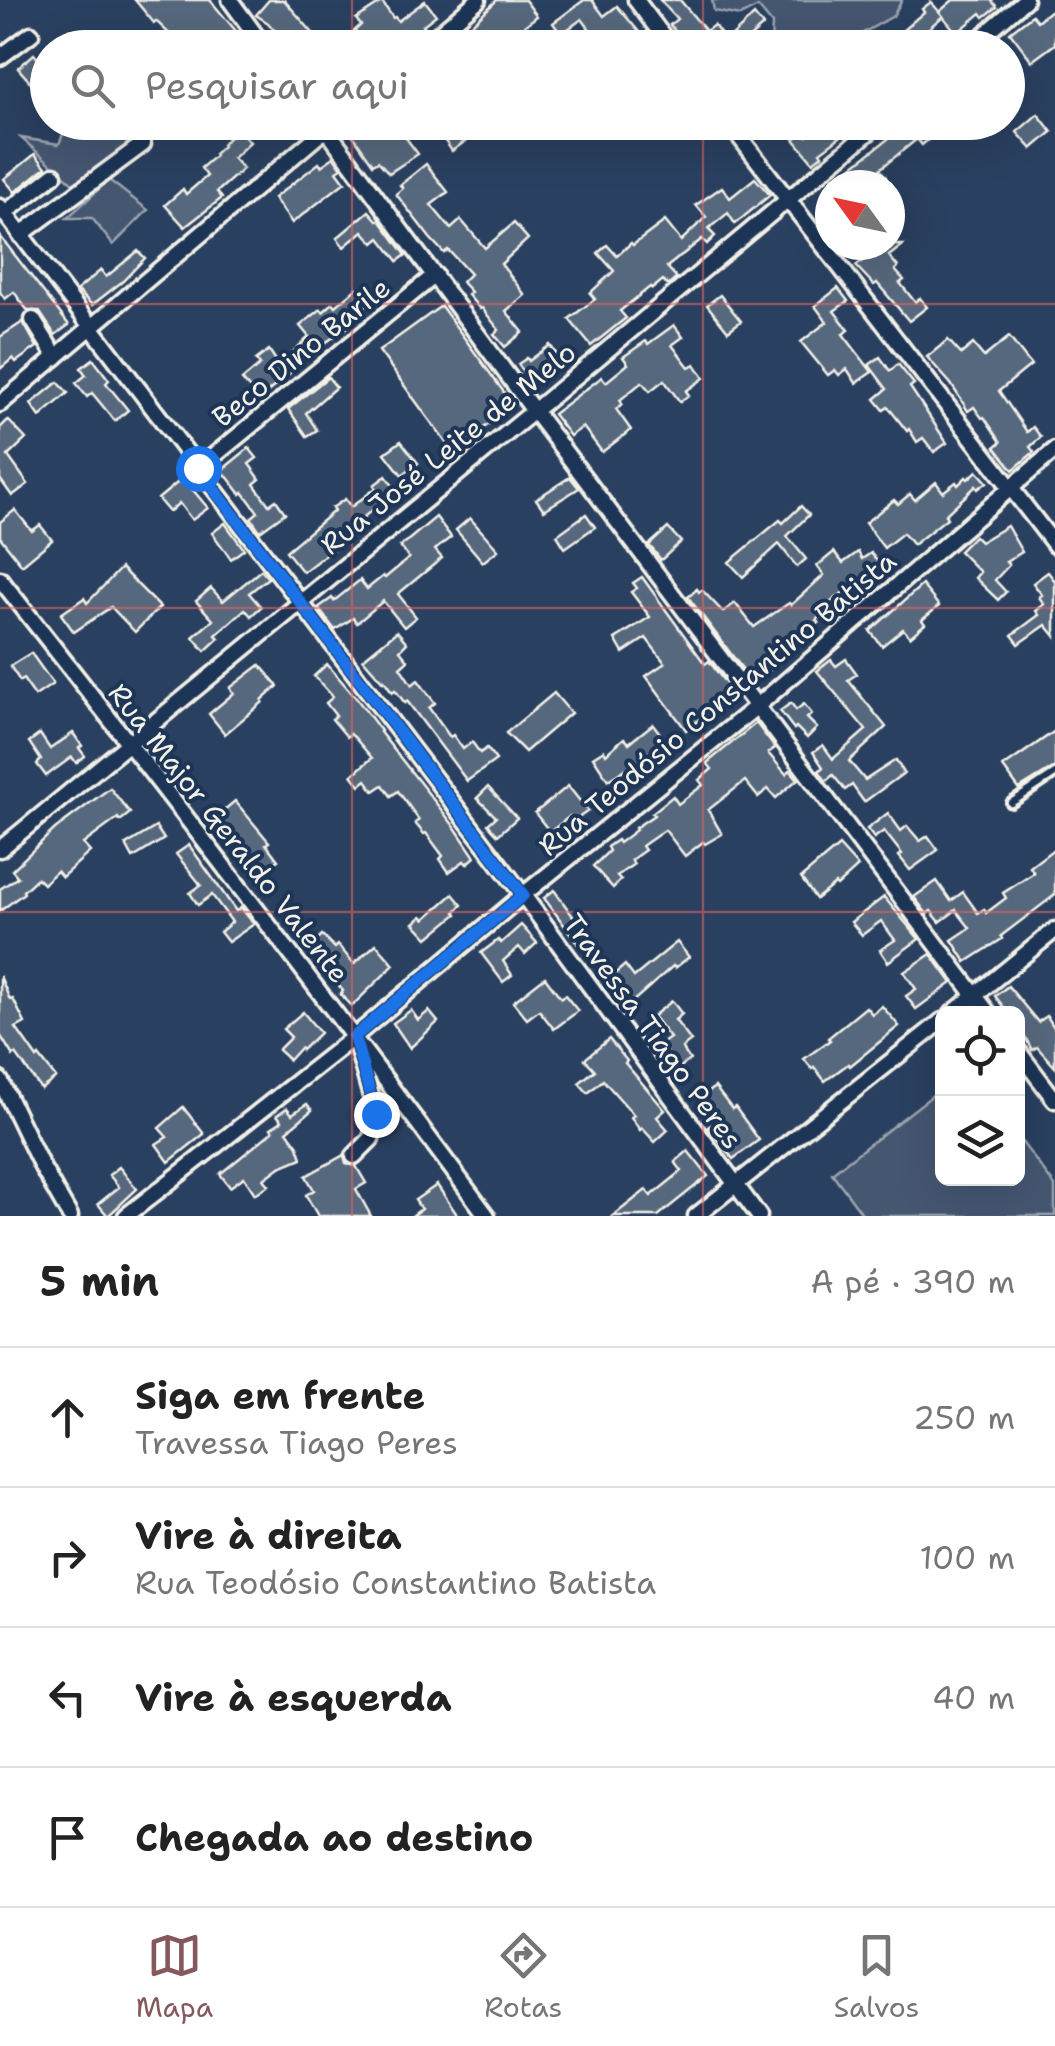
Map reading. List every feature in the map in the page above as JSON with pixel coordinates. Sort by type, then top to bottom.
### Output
[{"type":"street","points":[[230,0],[252,30]]},
{"type":"street","points":[[443,30],[478,0]]},
{"type":"street","points":[[636,0],[658,30]]},
{"type":"street","points":[[990,30],[1025,0]]},
{"type":"street","points":[[0,57],[30,35]]},
{"type":"street","points":[[0,404],[310,140]]},
{"type":"street","points":[[338,140],[534,410],[982,1006]]},
{"type":"street","points":[[742,140],[1055,545]]},
{"type":"street","name":"Rua José Leite de Melo","points":[[0,849],[859,140]]},
{"type":"street","points":[[20,234],[143,144]]},
{"type":"street","points":[[2,210],[54,175]]},
{"type":"street","name":"Travessa Tiago Peres","points":[[2,210],[523,895],[758,1216]]},
{"type":"street","name":"Beco Dino Barile","points":[[198,468],[435,276]]},
{"type":"street","points":[[33,320],[56,357]]},
{"type":"street","name":"Rua Teodósio Constantino Batista","points":[[126,1216],[354,1037],[756,707],[1055,450]]},
{"type":"street","name":"Rua Major Geraldo Valente","points":[[0,579],[488,1216]]},
{"type":"street","points":[[962,1006],[1055,930]]},
{"type":"street","points":[[696,1216],[935,1027]]},
{"type":"street","points":[[354,1037],[376,1114],[371,1139],[354,1156]]},
{"type":"street","points":[[1025,1060],[1055,1100]]},
{"type":"street","points":[[0,1080],[70,1216]]},
{"type":"lane","points":[[1010,802],[1055,774]]},
{"type":"shaded area","points":[[712,0],[902,0],[893,16],[868,30],[772,30],[772,24],[758,7],[740,16],[714,11]]},
{"type":"shaded area","points":[[21,138],[59,144],[61,140],[137,140],[76,186]]},
{"type":"shaded area","points":[[109,180],[148,210],[113,245],[92,218],[67,218]]},
{"type":"shaded area","points":[[935,1093],[935,1186],[1025,1186],[1025,1146],[1055,1186],[1055,1216],[864,1216],[832,1173]]},
{"type":"building","points":[[135,0],[210,0],[235,30],[165,30]]},
{"type":"building","points":[[269,0],[284,0],[310,30],[274,30],[256,15]]},
{"type":"building","points":[[497,0],[525,0],[537,16],[519,30],[466,30]]},
{"type":"building","points":[[584,0],[592,0],[604,16],[617,6],[637,30],[590,30],[582,19],[567,30],[558,30],[553,23]]},
{"type":"building","points":[[660,0],[680,0],[705,30],[674,30],[670,25],[677,19]]},
{"type":"building","points":[[953,0],[991,0],[997,7],[984,17],[981,13],[961,30],[954,30],[939,12]]},
{"type":"building","points":[[425,1],[436,15],[423,25],[427,30],[355,30],[361,25],[356,19],[382,2],[398,21]]},
{"type":"building","points":[[931,2],[943,16],[927,30],[903,30],[924,12],[922,9]]},
{"type":"building","points":[[1055,7],[1055,44],[1032,61],[1025,52],[1025,30],[1013,30],[1032,15],[1037,21]]},
{"type":"building","points":[[754,15],[763,26],[758,30],[738,30]]},
{"type":"building","points":[[30,58],[30,82],[18,68]]},
{"type":"building","points":[[1038,114],[1052,132],[1032,149],[1024,140],[1025,125]]},
{"type":"building","points":[[226,140],[250,142],[233,158],[243,169],[217,192],[222,198],[185,227],[165,205],[207,176],[201,168]]},
{"type":"building","points":[[356,140],[408,140],[418,154],[389,173],[378,161],[373,164]]},
{"type":"building","points":[[444,140],[467,140],[452,151]]},
{"type":"building","points":[[795,140],[836,140],[820,152],[822,155],[813,162]]},
{"type":"building","points":[[887,140],[916,140],[880,169],[848,170]]},
{"type":"building","points":[[35,154],[46,167],[15,192],[4,179]]},
{"type":"building","points":[[334,157],[345,182],[292,223],[274,198],[319,163],[321,166]]},
{"type":"building","points":[[426,164],[448,192],[431,205],[451,229],[461,220],[485,248],[514,223],[528,239],[501,264],[525,295],[506,311],[523,332],[505,347],[494,334],[499,330],[468,295],[471,292],[462,282],[470,274],[448,250],[444,253],[430,238],[396,194],[403,188],[400,185]]},
{"type":"building","points":[[755,178],[770,195],[735,224],[728,213],[708,229],[715,236],[707,244],[702,239],[667,267],[677,278],[668,286],[663,280],[650,287],[620,311],[626,318],[591,346],[569,319],[595,299],[590,293],[614,271],[598,253],[607,245],[617,256],[665,221],[681,241],[706,217],[696,205],[722,187],[730,198]]},
{"type":"building","points":[[369,211],[406,255],[398,261],[380,238],[374,243],[363,231],[344,247],[337,238]]},
{"type":"building","points":[[0,236],[69,325],[55,335],[39,311],[28,311],[14,292],[5,299],[0,292]]},
{"type":"building","points":[[138,251],[145,258],[92,305],[77,290],[101,270],[106,277]]},
{"type":"building","points":[[864,260],[892,260],[904,280],[900,283],[915,302],[920,298],[927,307],[909,321],[877,283],[874,285],[856,266]]},
{"type":"building","points":[[357,288],[370,302],[350,321],[352,324],[316,346],[259,399],[242,380],[260,365],[256,360],[269,350],[279,365],[309,337],[300,326],[321,309],[323,312],[333,303],[336,306]]},
{"type":"building","points":[[838,288],[848,301],[834,311],[849,330],[843,334],[872,372],[856,383],[847,369],[839,375],[835,370],[828,375],[801,342],[827,322],[815,306]]},
{"type":"building","points":[[720,295],[741,321],[728,331],[707,305]]},
{"type":"building","points":[[441,306],[514,406],[452,451],[379,351]]},
{"type":"building","points":[[23,322],[37,347],[0,369],[0,337]]},
{"type":"building","points":[[674,325],[683,337],[672,345],[689,367],[695,364],[704,378],[686,391],[689,395],[680,402],[664,380],[650,391],[642,382],[620,400],[622,404],[616,409],[631,430],[602,452],[583,427],[570,436],[553,414],[602,377],[606,382],[628,364],[623,357]]},
{"type":"building","points":[[1009,337],[1031,365],[999,391],[1027,432],[1033,427],[1041,437],[1030,447],[1034,452],[1013,470],[995,447],[1001,442],[984,417],[974,407],[968,411],[927,357],[948,340],[961,354],[973,344],[984,357]]},
{"type":"building","points":[[550,345],[560,359],[529,380],[518,364],[527,358],[529,361]]},
{"type":"building","points":[[880,357],[890,371],[898,364],[914,384],[910,387],[947,443],[934,452],[923,438],[917,442],[888,407],[884,410],[875,399],[887,389],[869,365]]},
{"type":"building","points":[[93,359],[128,410],[115,421],[92,393],[87,397],[76,383],[86,375],[81,368]]},
{"type":"building","points":[[328,377],[336,387],[306,413],[317,430],[307,436],[288,409]]},
{"type":"building","points":[[58,382],[68,393],[40,417],[31,404]]},
{"type":"building","points":[[8,420],[26,439],[8,456],[28,484],[12,496],[0,479],[0,428]]},
{"type":"building","points":[[401,441],[418,463],[402,475],[385,453]]},
{"type":"building","points":[[249,448],[257,458],[249,464],[260,479],[254,484],[269,505],[276,500],[285,513],[260,531],[251,518],[258,512],[222,470]]},
{"type":"building","points":[[977,471],[987,482],[978,489],[976,486],[945,515],[947,518],[913,545],[903,533],[884,548],[865,523],[894,500],[898,504],[910,494],[915,500],[936,482],[943,492]]},
{"type":"building","points":[[386,476],[396,490],[347,531],[350,534],[343,541],[303,572],[286,551],[334,511],[332,508],[345,499],[351,507]]},
{"type":"building","points":[[570,477],[579,488],[544,510],[536,499]]},
{"type":"building","points":[[183,478],[208,508],[192,520],[179,503],[169,512],[158,499]]},
{"type":"building","points":[[801,506],[809,515],[787,536],[806,559],[797,567],[779,544],[743,577],[729,562]]},
{"type":"building","points":[[15,510],[32,531],[40,525],[52,540],[22,565],[0,537],[0,522]]},
{"type":"building","points":[[586,514],[595,527],[565,548],[557,535]]},
{"type":"building","points":[[436,517],[451,537],[435,550],[442,558],[398,594],[416,617],[404,627],[383,601],[357,623],[353,618],[335,630],[318,608],[332,598],[334,601],[360,580],[367,589],[385,578],[409,558],[400,547]]},
{"type":"building","points":[[470,518],[498,550],[483,562],[456,530]]},
{"type":"building","points":[[225,523],[244,549],[231,559],[212,533]]},
{"type":"building","points":[[1007,526],[1022,552],[1006,562],[1009,565],[995,580],[1006,592],[998,600],[975,578],[980,572],[959,551],[974,536],[980,542]]},
{"type":"building","points":[[668,528],[681,542],[661,560],[649,545]]},
{"type":"building","points":[[834,552],[843,563],[858,552],[862,559],[871,553],[881,566],[829,604],[832,606],[816,620],[819,623],[798,636],[795,632],[771,651],[780,662],[753,683],[688,597],[697,589],[702,590],[723,612],[735,603],[754,627],[791,605],[824,575],[817,566]]},
{"type":"building","points":[[121,568],[160,607],[135,632],[111,607],[74,632],[61,614],[84,598],[87,603]]},
{"type":"building","points":[[261,570],[268,578],[249,593],[261,607],[251,616],[245,609],[216,635],[219,638],[205,651],[193,637],[213,620],[196,601],[211,588],[223,601]]},
{"type":"building","points":[[1048,572],[1055,581],[1055,636],[1046,625],[1019,644],[1012,635],[1039,615],[1036,611],[1044,604],[1033,583]]},
{"type":"building","points":[[642,577],[705,664],[709,661],[733,693],[686,730],[646,676],[665,663],[646,638],[623,653],[615,639],[650,617],[631,592],[637,588],[633,583]]},
{"type":"building","points":[[922,585],[939,606],[910,637],[903,629],[882,646],[870,631]]},
{"type":"building","points":[[397,631],[407,643],[400,650],[408,660],[400,667],[412,685],[418,680],[435,703],[429,708],[450,737],[453,735],[463,749],[472,742],[480,753],[487,748],[496,760],[467,781],[407,701],[395,690],[392,692],[363,659]]},
{"type":"building","points":[[31,653],[53,684],[35,696],[10,666]]},
{"type":"building","points":[[846,659],[857,674],[848,680],[886,727],[849,761],[865,780],[896,760],[904,773],[864,802],[852,785],[845,790],[833,775],[826,781],[813,752],[823,745],[833,759],[866,730],[817,671],[831,660],[836,666]]},
{"type":"building","points":[[327,664],[454,826],[475,857],[467,864],[464,861],[449,872],[440,859],[443,856],[415,823],[419,820],[398,791],[391,796],[383,785],[374,791],[366,780],[360,785],[352,775],[372,758],[332,719],[336,716],[326,703],[333,697],[314,676]]},
{"type":"building","points":[[260,665],[278,686],[225,734],[209,714],[234,693],[230,688]]},
{"type":"building","points":[[554,693],[571,713],[525,752],[506,733]]},
{"type":"building","points":[[791,703],[796,710],[804,704],[812,714],[807,718],[817,728],[807,738],[780,711]]},
{"type":"building","points":[[756,723],[775,748],[768,753],[786,774],[790,770],[798,779],[776,798],[768,789],[758,797],[745,781],[708,810],[722,834],[685,856],[665,830],[642,846],[645,850],[617,876],[621,880],[613,888],[593,866],[609,851],[607,847],[636,830],[673,796],[678,804],[703,785],[699,780],[712,769],[707,763]]},
{"type":"building","points":[[653,724],[671,748],[660,756],[657,753],[633,774],[627,768],[608,780],[593,757],[604,750],[606,754],[624,738],[629,743]]},
{"type":"building","points":[[1055,731],[1055,767],[1019,789],[1003,767]]},
{"type":"building","points":[[73,733],[85,756],[76,763],[72,757],[46,776],[29,742],[40,734],[50,749]]},
{"type":"building","points":[[568,786],[588,811],[574,821],[570,816],[550,832],[535,813]]},
{"type":"building","points":[[488,787],[517,818],[498,835],[488,824],[496,817],[477,798]]},
{"type":"building","points":[[110,788],[130,813],[83,844],[90,852],[62,877],[57,871],[43,884],[37,878],[0,911],[0,889],[18,877],[12,870],[55,829]]},
{"type":"building","points":[[235,801],[269,842],[266,844],[278,860],[260,873],[248,858],[244,860],[230,841],[235,838],[217,816]]},
{"type":"building","points":[[888,813],[901,831],[907,826],[920,841],[928,836],[938,850],[910,870],[884,831],[874,838],[867,829]]},
{"type":"building","points":[[156,827],[164,839],[133,858],[126,845]]},
{"type":"building","points":[[189,845],[236,911],[241,908],[254,924],[228,942],[220,932],[232,922],[212,895],[198,905],[190,893],[201,885],[176,854]]},
{"type":"building","points":[[839,846],[858,867],[816,899],[801,878]]},
{"type":"building","points":[[1055,848],[1055,895],[1002,939],[966,962],[952,940],[970,928],[956,910],[940,922],[931,911],[927,914],[914,897],[937,881],[951,901],[963,892],[978,913],[984,909],[986,913],[1006,898],[1003,893],[1034,873],[1030,867]]},
{"type":"building","points":[[554,890],[586,934],[579,945],[544,898]]},
{"type":"building","points":[[453,894],[462,905],[457,914],[428,938],[414,923],[422,916],[425,919]]},
{"type":"building","points":[[884,897],[919,939],[888,962],[880,950],[895,940],[881,921],[862,935],[851,922]]},
{"type":"building","points":[[521,925],[537,943],[525,954],[519,947],[503,961],[512,975],[503,982],[481,953],[498,940],[501,943]]},
{"type":"building","points":[[322,935],[335,948],[338,945],[354,964],[376,944],[394,965],[352,1006],[340,994],[343,991],[319,961],[323,957],[312,945]]},
{"type":"building","points":[[677,942],[689,957],[630,1004],[610,978],[625,965],[634,977]]},
{"type":"building","points":[[931,954],[952,983],[916,1009],[906,996],[916,989],[904,972]]},
{"type":"building","points":[[0,976],[25,1023],[16,1028],[56,1078],[41,1089],[0,1035]]},
{"type":"building","points":[[545,977],[561,998],[565,995],[578,1011],[554,1029],[539,1010],[527,1019],[513,1002]]},
{"type":"building","points":[[1008,986],[1025,1006],[1003,1006],[995,996]]},
{"type":"building","points":[[672,1001],[682,1014],[675,1020],[691,1041],[682,1048],[690,1060],[679,1068],[660,1045],[670,1038],[653,1016]]},
{"type":"building","points":[[882,1006],[899,1026],[850,1066],[825,1081],[804,1059],[866,1007],[872,1014]]},
{"type":"building","points":[[1025,1006],[1038,1022],[1047,1016],[1055,1029],[1055,1067],[1037,1047],[1032,1050],[1025,1037]]},
{"type":"building","points":[[411,1010],[418,1020],[429,1011],[438,1022],[410,1048],[393,1023]]},
{"type":"building","points":[[303,1012],[320,1033],[289,1060],[278,1050],[291,1037],[283,1029]]},
{"type":"building","points":[[609,1039],[665,1110],[657,1117],[668,1130],[655,1142],[640,1130],[631,1117],[634,1115],[603,1080],[588,1093],[579,1083],[595,1070],[585,1059]]},
{"type":"building","points":[[715,1087],[759,1140],[733,1159],[708,1127],[719,1119],[702,1096]]},
{"type":"building","points":[[307,1104],[312,1110],[287,1131],[302,1158],[264,1179],[269,1185],[255,1194],[244,1177],[230,1187],[220,1174],[273,1131],[271,1128],[282,1121],[277,1115],[287,1108],[292,1114]]},
{"type":"building","points":[[183,1107],[204,1134],[169,1162],[156,1144],[167,1137],[159,1128]]},
{"type":"building","points":[[688,1151],[708,1176],[658,1216],[613,1216],[646,1190],[651,1196],[682,1171],[675,1162]]},
{"type":"building","points":[[344,1155],[346,1163],[356,1166],[366,1183],[356,1189],[371,1216],[318,1216],[306,1195],[314,1190],[306,1176]]},
{"type":"building","points":[[119,1167],[137,1189],[108,1216],[98,1204],[119,1187],[109,1175]]},
{"type":"building","points":[[437,1185],[458,1216],[412,1216],[421,1209],[415,1200]]},
{"type":"route","points":[[198,468],[523,895],[354,1037],[376,1114]]}]
